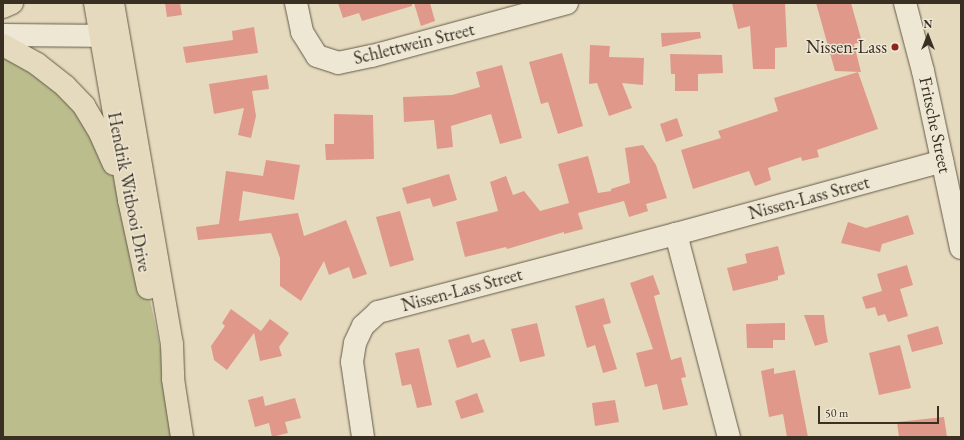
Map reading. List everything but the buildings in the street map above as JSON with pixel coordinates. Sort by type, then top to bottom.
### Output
[{"type":"main road","points":[[3,7],[12,3]]},
{"type":"main road","name":"Hendrik Witbooi Drive","points":[[95,3],[109,36],[172,344],[173,379],[182,437]]},
{"type":"main road","name":"Hendrik Witbooi Drive","points":[[113,3],[109,36],[129,200],[160,347],[173,379]]},
{"type":"main road","points":[[3,45],[37,64],[65,86],[84,106],[100,132],[129,200]]},
{"type":"street","name":"Schlettwein Street","points":[[296,3],[302,32],[317,56],[338,63],[372,56],[567,3]]},
{"type":"street","name":"Fritsche Street","points":[[905,3],[923,71],[961,248]]},
{"type":"street","points":[[3,35],[109,36]]},
{"type":"street","name":"Nissen-Lass Street","points":[[363,437],[352,362],[355,343],[363,326],[378,312],[676,234],[942,161]]},
{"type":"street","points":[[676,234],[729,437]]},
{"type":"green space","points":[[3,45],[65,86],[129,200],[160,347],[173,379],[182,437],[3,437]]},
{"type":"place","name":"Nissen-Lass","points":[[895,47]]}]
